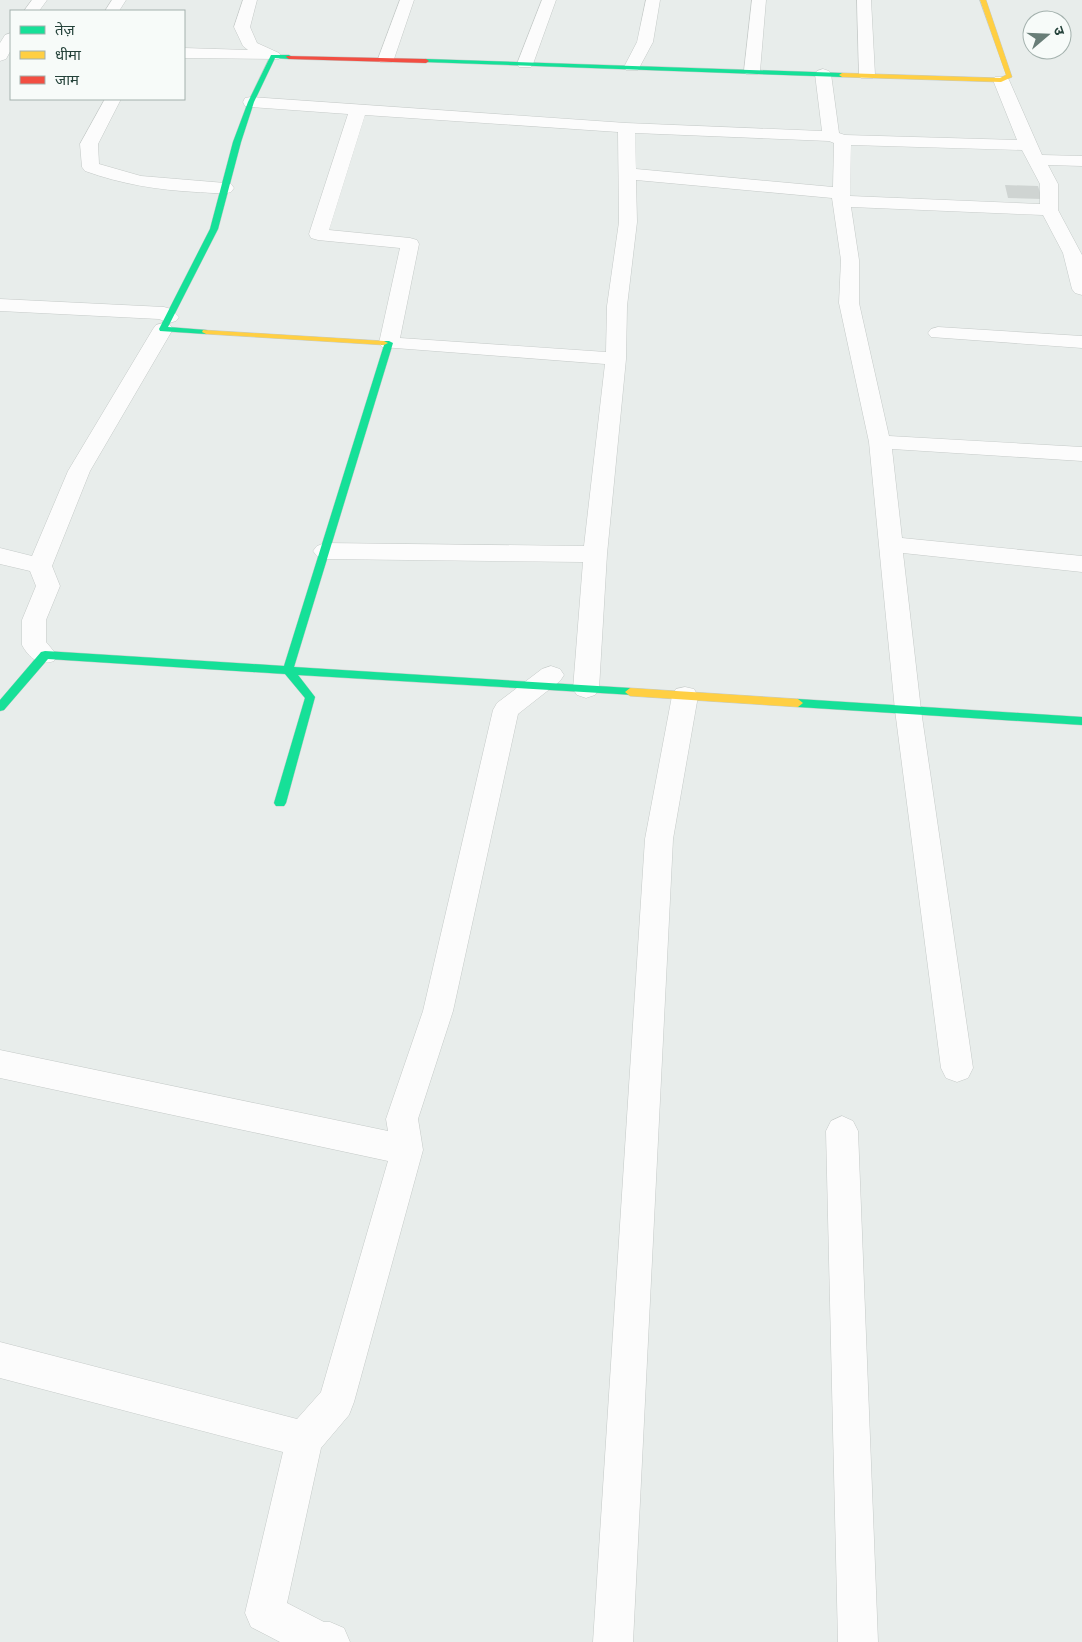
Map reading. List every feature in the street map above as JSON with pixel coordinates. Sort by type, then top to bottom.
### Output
[{"type":"street","points":[[32,10],[40,0]]},
{"type":"street","points":[[250,0],[242,27],[251,46],[272,56]]},
{"type":"street","points":[[386,59],[407,0]]},
{"type":"street","points":[[525,64],[549,0]]},
{"type":"street","points":[[632,67],[645,42],[652,0]]},
{"type":"street","points":[[752,72],[759,0]]},
{"type":"street","points":[[864,0],[868,75]]},
{"type":"street","points":[[185,53],[1001,80],[1010,76],[983,0]]},
{"type":"street","points":[[272,56],[251,102],[214,229],[166,323],[79,471],[40,566],[48,586],[34,620],[34,645],[45,655],[288,670],[545,681],[586,690],[1082,721]]},
{"type":"street","points":[[823,74],[837,138],[841,197],[850,260],[849,303],[880,442],[908,710],[957,1068]]},
{"type":"street","points":[[1001,80],[1032,153],[1049,184],[1049,210],[1072,253],[1082,289]]},
{"type":"street","points":[[112,100],[89,144],[91,167],[114,176],[141,183],[225,188]]},
{"type":"street","points":[[251,102],[626,128],[837,138],[1032,153],[1082,161]]},
{"type":"street","points":[[288,670],[389,343],[410,244],[318,234],[358,110]]},
{"type":"street","points":[[586,690],[595,554],[616,359],[618,306],[628,222],[626,128]]},
{"type":"street","points":[[628,174],[841,197],[1049,210]]},
{"type":"street","points":[[0,305],[164,313],[166,323]]},
{"type":"street","points":[[166,323],[389,343],[616,359]]},
{"type":"street","points":[[938,333],[1082,342]]},
{"type":"street","points":[[880,442],[1082,454]]},
{"type":"street","points":[[890,544],[1082,564]]},
{"type":"street","points":[[325,552],[595,554]]},
{"type":"street","points":[[0,556],[40,566]]},
{"type":"street","points":[[0,707],[45,655]]},
{"type":"street","points":[[280,803],[310,697],[288,670]]},
{"type":"street","points":[[330,1642],[322,1642],[265,1613],[304,1439],[336,1402],[407,1150],[402,1118],[438,1011],[506,710],[545,681]]},
{"type":"street","points":[[613,1642],[659,839],[685,696]]},
{"type":"street","points":[[0,1064],[407,1150]]},
{"type":"street","points":[[842,1131],[858,1642]]},
{"type":"street","points":[[0,1360],[304,1439]]},
{"type":"building","points":[[1005,185],[1038,186],[1042,199],[1008,198]]},
{"type":"traffic: fast","points":[[206,332],[163,329],[214,229],[237,142],[251,102],[273,56],[289,57]]},
{"type":"traffic: fast","points":[[426,61],[842,75]]},
{"type":"traffic: fast","points":[[280,803],[310,697],[288,670],[389,343],[384,343]]},
{"type":"traffic: fast","points":[[0,707],[45,655],[630,692]]},
{"type":"traffic: fast","points":[[798,703],[1082,721]]},
{"type":"traffic: slow","points":[[842,75],[1001,80],[1010,76],[983,0]]},
{"type":"traffic: slow","points":[[206,332],[384,343]]},
{"type":"traffic: slow","points":[[630,692],[798,703]]},
{"type":"traffic: jam","points":[[289,57],[426,61]]}]
